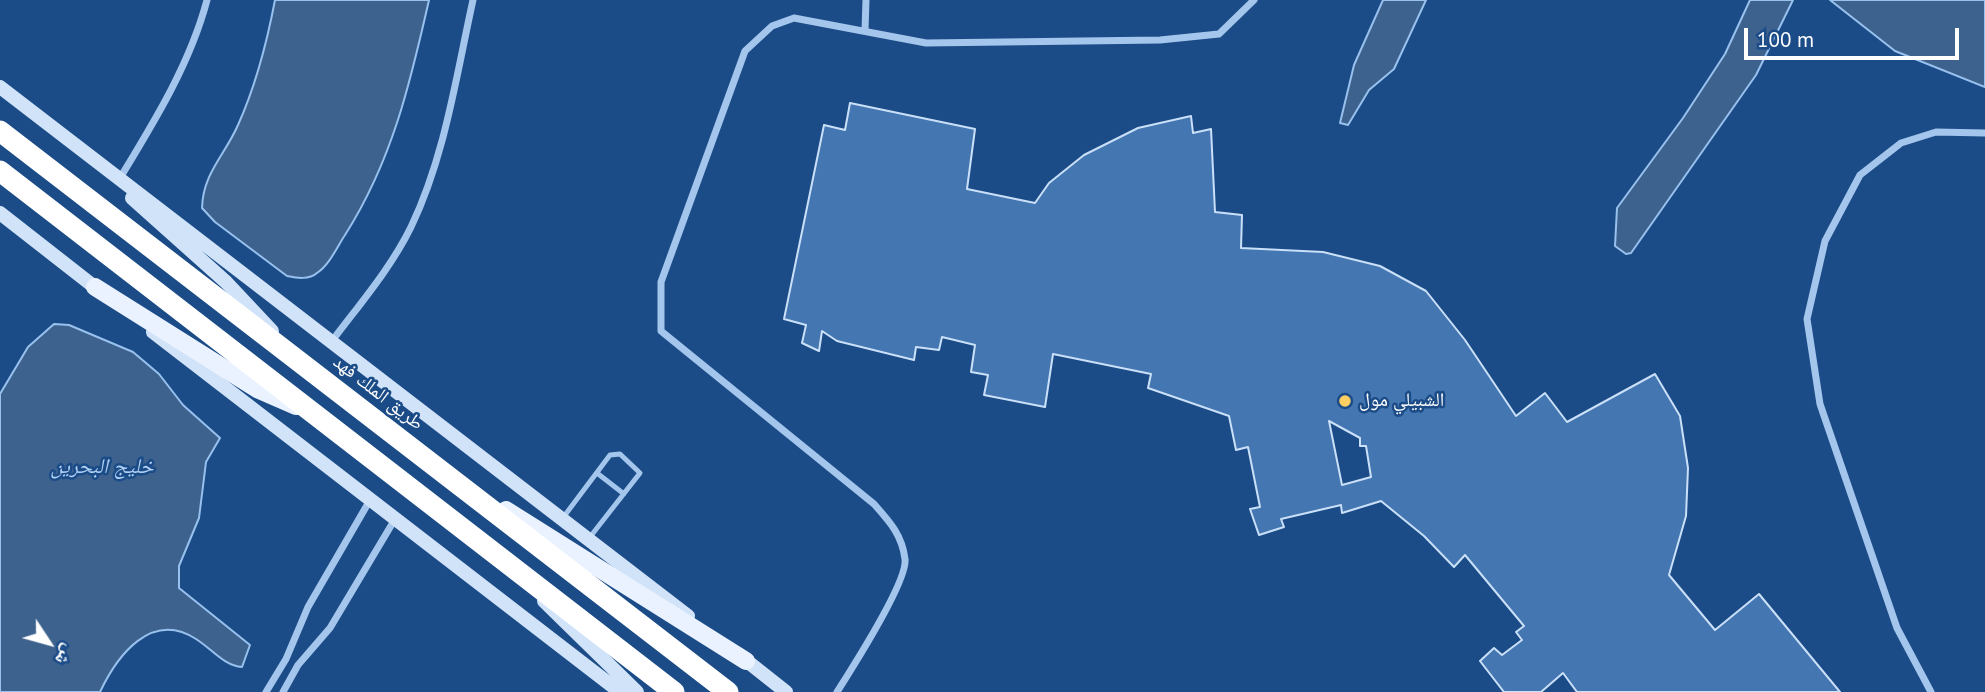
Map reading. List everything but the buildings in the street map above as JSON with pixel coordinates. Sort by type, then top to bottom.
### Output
[{"type":"highway","name":"طريق الملك فهد","points":[[0,131],[728,692]]},
{"type":"highway","points":[[0,172],[674,692]]},
{"type":"main road","points":[[0,87],[77,149],[226,282],[307,367]]},
{"type":"main road","points":[[77,149],[120,178],[786,692]]},
{"type":"main road","points":[[0,214],[620,692]]},
{"type":"main road","points":[[94,287],[257,389],[314,414]]},
{"type":"main road","points":[[436,466],[746,661]]},
{"type":"main road","points":[[512,566],[578,637],[637,692]]},
{"type":"street","points":[[120,178],[153,124],[198,34],[207,0]]},
{"type":"street","points":[[332,341],[385,270],[411,228],[439,155],[473,0]]},
{"type":"street","points":[[865,30],[866,0]]},
{"type":"street","points":[[836,692],[861,654],[906,562],[898,531],[874,504],[661,331],[661,282],[744,51],[772,26],[794,18],[926,43],[1160,40],[1219,34],[1254,0]]},
{"type":"street","points":[[1931,692],[1897,628],[1820,404],[1807,319],[1825,241],[1860,175],[1900,143],[1936,132],[1985,133]]},
{"type":"street","points":[[266,692],[286,659],[308,607],[370,499]]},
{"type":"street","points":[[283,692],[298,665],[330,628],[395,519]]},
{"type":"lane","points":[[562,519],[610,455],[620,454],[640,473],[588,539]]},
{"type":"lane","points":[[597,474],[624,494]]},
{"type":"water","points":[[275,0],[429,0],[398,121],[375,179],[329,260],[322,269],[307,278],[287,276],[215,222],[202,208],[210,174],[233,136],[250,94],[265,47]]},
{"type":"water","points":[[1383,0],[1426,0],[1394,69],[1369,90],[1348,125],[1340,123],[1354,65]]},
{"type":"water","points":[[1750,0],[1793,0],[1756,75],[1631,253],[1626,254],[1615,246],[1617,208],[1683,118],[1725,54]]},
{"type":"water","points":[[1830,0],[1985,0],[1985,87],[1895,51]]},
{"type":"water","name":"خليج البحرين","points":[[54,324],[69,325],[133,352],[159,374],[183,405],[220,438],[206,462],[199,518],[179,566],[179,588],[250,645],[242,667],[224,660],[196,639],[180,631],[164,630],[150,634],[126,652],[100,692],[0,692],[0,394],[28,347]]},
{"type":"place","name":"الشبيلي مول","points":[[1345,401]]}]
